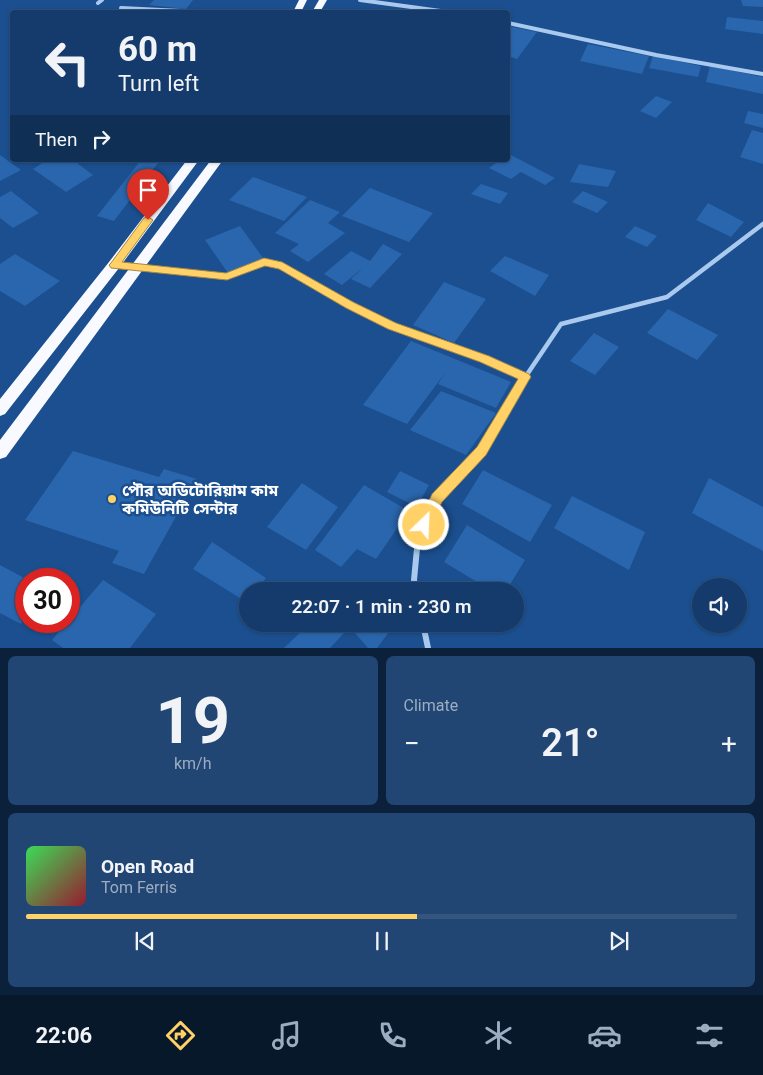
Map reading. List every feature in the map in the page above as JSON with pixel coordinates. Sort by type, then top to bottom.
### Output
[{"type":"highway","points":[[0,410],[114,265],[191,162]]},
{"type":"highway","points":[[0,452],[215,162]]},
{"type":"street","points":[[98,3],[102,0]]},
{"type":"street","points":[[360,0],[433,10]]},
{"type":"street","points":[[122,8],[186,10]]},
{"type":"street","points":[[510,23],[637,51],[763,74]]},
{"type":"street","points":[[414,582],[418,538],[437,498],[481,451],[525,377],[561,324],[667,297],[763,224]]},
{"type":"street","points":[[114,265],[227,277],[264,262],[282,266],[350,305],[392,326],[485,359],[525,377]]},
{"type":"street","points":[[425,632],[428,648]]},
{"type":"building","points":[[154,0],[193,0],[186,9],[149,5]]},
{"type":"building","points":[[741,0],[763,0],[763,7],[743,6]]},
{"type":"building","points":[[727,17],[763,21],[763,34],[725,29]]},
{"type":"building","points":[[510,26],[537,32],[517,59],[510,57]]},
{"type":"building","points":[[588,44],[649,56],[642,74],[580,61]]},
{"type":"building","points":[[653,56],[701,66],[698,77],[649,68]]},
{"type":"building","points":[[710,66],[763,77],[763,94],[706,82]]},
{"type":"building","points":[[656,96],[672,102],[656,118],[640,111]]},
{"type":"building","points":[[748,111],[763,114],[763,128],[744,123]]},
{"type":"building","points":[[752,130],[763,133],[763,164],[740,157]]},
{"type":"building","points":[[0,155],[21,170],[0,181]]},
{"type":"building","points":[[510,155],[555,178],[545,185],[521,172],[511,179],[489,168],[497,162],[510,162]]},
{"type":"building","points":[[44,162],[76,162],[93,175],[66,192],[33,169]]},
{"type":"building","points":[[139,162],[158,163],[114,221],[97,216]]},
{"type":"building","points":[[579,164],[616,171],[608,187],[570,182]]},
{"type":"building","points":[[253,177],[307,197],[284,221],[229,200]]},
{"type":"building","points":[[481,184],[508,193],[500,204],[471,194]]},
{"type":"building","points":[[370,188],[433,213],[409,242],[342,216]]},
{"type":"building","points":[[11,191],[39,213],[13,228],[0,218],[0,197]]},
{"type":"building","points":[[583,191],[608,202],[597,213],[572,202]]},
{"type":"building","points":[[310,200],[340,212],[328,223],[345,233],[308,262],[290,251],[299,244],[275,233]]},
{"type":"building","points":[[708,203],[744,222],[731,237],[696,220]]},
{"type":"building","points":[[240,226],[263,258],[228,273],[205,240]]},
{"type":"building","points":[[635,226],[657,236],[647,247],[625,237]]},
{"type":"building","points":[[383,244],[402,254],[370,288],[351,279],[364,267],[342,285],[324,274],[351,251],[370,261]]},
{"type":"building","points":[[15,254],[60,281],[25,306],[0,291],[0,264]]},
{"type":"building","points":[[505,256],[549,275],[535,296],[490,271]]},
{"type":"building","points":[[444,282],[486,299],[454,343],[413,325]]},
{"type":"building","points":[[668,309],[718,335],[697,360],[647,333]]},
{"type":"building","points":[[594,333],[619,347],[595,375],[570,361]]},
{"type":"building","points":[[411,341],[511,382],[496,408],[438,384],[445,373],[407,424],[363,405]]},
{"type":"building","points":[[441,391],[496,413],[466,455],[410,430]]},
{"type":"building","name":"পৌর অডিটোরিয়াম কাম কমিউনিটি সেন্টার","points":[[73,451],[159,477],[164,469],[197,479],[144,574],[112,563],[119,551],[25,520]]},
{"type":"building","points":[[483,470],[552,505],[530,542],[462,504]]},
{"type":"building","points":[[400,471],[429,485],[417,507],[387,492]]},
{"type":"building","points":[[709,478],[763,507],[763,551],[692,513]]},
{"type":"building","points":[[302,483],[338,507],[306,550],[267,527]]},
{"type":"building","points":[[364,485],[409,511],[376,559],[357,549],[341,567],[315,550]]},
{"type":"building","points":[[572,496],[645,532],[629,570],[554,528]]},
{"type":"building","points":[[467,525],[525,560],[512,582],[477,582],[444,562]]},
{"type":"building","points":[[212,542],[266,578],[263,582],[239,582],[239,597],[193,569]]},
{"type":"building","points":[[0,565],[15,573],[15,621],[0,613]]},
{"type":"building","points":[[103,580],[156,614],[130,648],[63,648],[52,640],[58,633],[80,633],[80,607]]},
{"type":"building","points":[[301,632],[345,632],[330,648],[284,648]]},
{"type":"building","points":[[354,632],[389,632],[377,648],[368,648]]},
{"type":"place","name":"পৌর অডিটোরিয়াম কাম কমিউনিটি সেন্টার","points":[[112,499]]},
{"type":"route","points":[[148,220],[114,265],[227,277],[264,262],[282,266],[350,305],[392,326],[485,359],[525,377],[481,451],[437,498],[424,525]]}]
